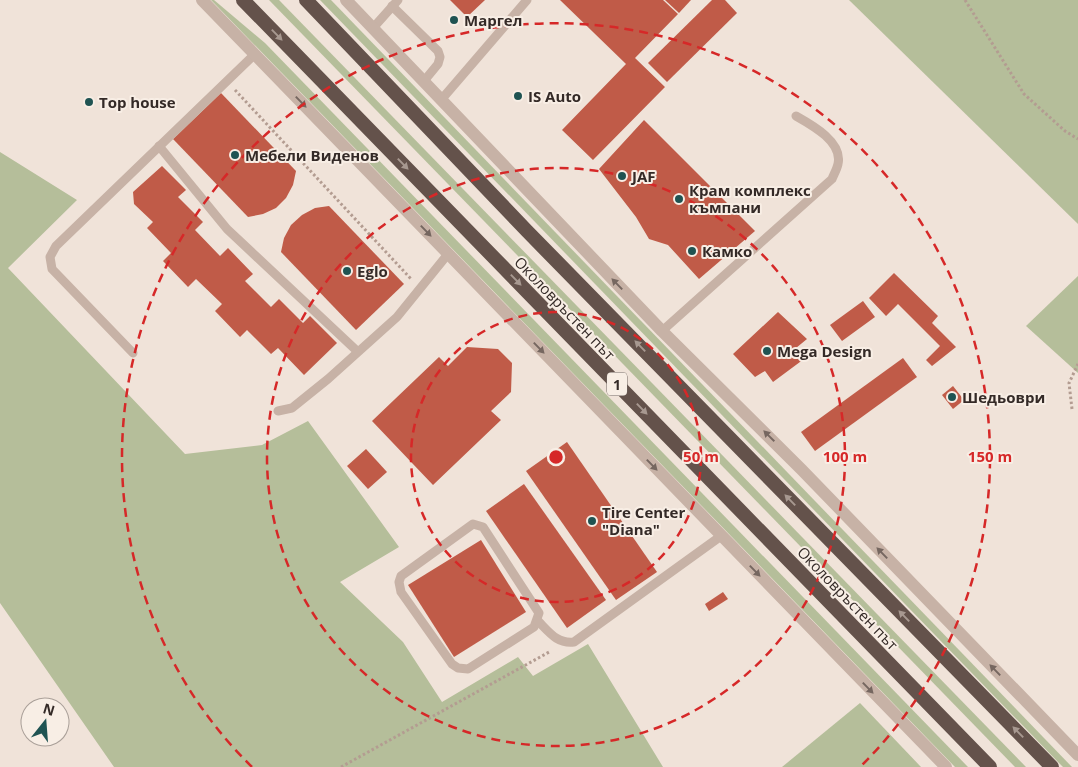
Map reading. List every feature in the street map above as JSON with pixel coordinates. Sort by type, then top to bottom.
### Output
[{"type":"highway","name":"Околовръстен път","points":[[243,0],[990,767]]},
{"type":"highway","name":"Околовръстен път","points":[[306,0],[527,231],[1052,767]]},
{"type":"street","points":[[202,0],[946,767]]},
{"type":"street","points":[[346,0],[662,331],[775,442],[1078,754]]},
{"type":"lane","points":[[441,100],[526,0]]},
{"type":"lane","points":[[373,28],[395,3],[438,51],[440,57],[438,64],[424,81]]},
{"type":"lane","points":[[133,353],[52,269],[50,257],[56,246],[255,54]]},
{"type":"lane","points":[[662,331],[832,179],[839,162],[833,144],[818,128],[796,116]]},
{"type":"lane","points":[[159,146],[227,229],[358,351]]},
{"type":"lane","points":[[278,410],[292,408],[328,379],[397,317],[421,290],[448,254]]},
{"type":"lane","points":[[473,524],[478,525],[483,527],[539,613],[538,621],[534,628],[468,669],[458,668],[452,664],[401,592],[399,582],[401,576],[473,524]]},
{"type":"lane","points":[[538,621],[557,640],[566,643],[574,642],[721,536]]},
{"type":"path","points":[[965,0],[1024,94],[1065,131],[1078,139]]},
{"type":"path","points":[[227,81],[421,290]]},
{"type":"path","points":[[1072,409],[1069,383],[1078,364]]},
{"type":"path","points":[[341,767],[566,643]]},
{"type":"green space","points":[[211,0],[214,0],[265,43],[968,767],[955,767]]},
{"type":"green space","points":[[269,0],[279,0],[1026,767],[1015,767]]},
{"type":"green space","points":[[320,0],[331,0],[1072,767],[1063,767],[1059,763]]},
{"type":"green space","points":[[849,0],[1078,0],[1078,224]]},
{"type":"green space","points":[[0,152],[77,200],[8,268],[185,454],[262,445],[308,421],[399,547],[340,582],[403,642],[442,702],[518,657],[533,676],[588,644],[663,767],[114,767],[70,704],[70,697],[65,697],[0,603]]},
{"type":"green space","points":[[1078,276],[1078,373],[1026,326]]},
{"type":"green space","points":[[860,703],[921,767],[782,767]]},
{"type":"building","points":[[450,0],[485,0],[467,17]]},
{"type":"building","points":[[560,0],[663,0],[678,14],[635,58],[665,87],[593,160],[562,130],[626,64]]},
{"type":"building","points":[[665,0],[691,0],[679,13]]},
{"type":"building","points":[[712,0],[725,0],[737,13],[667,82],[648,63]]},
{"type":"building","name":"Мебели Виденов","points":[[221,93],[296,171],[293,185],[286,198],[276,208],[263,214],[248,217],[173,139]]},
{"type":"building","points":[[644,120],[755,231],[699,279],[668,245],[649,239],[636,217],[599,169]]},
{"type":"building","points":[[162,166],[186,190],[178,197],[203,222],[195,230],[220,256],[228,248],[253,274],[245,281],[271,307],[279,299],[303,323],[310,316],[337,343],[304,375],[278,348],[271,354],[247,330],[240,337],[215,311],[222,304],[196,279],[188,287],[163,261],[171,253],[147,228],[153,222],[134,204],[133,192]]},
{"type":"building","points":[[329,206],[404,284],[356,330],[281,252],[284,238],[291,225],[302,215],[315,208]]},
{"type":"building","points":[[894,273],[938,316],[932,323],[956,347],[932,366],[926,360],[940,346],[898,304],[886,316],[869,298]]},
{"type":"building","points":[[863,301],[875,317],[842,341],[830,325]]},
{"type":"building","points":[[778,312],[807,339],[796,348],[804,359],[773,382],[765,371],[755,377],[733,354]]},
{"type":"building","points":[[467,347],[498,349],[512,363],[511,392],[491,411],[501,420],[433,485],[372,421],[439,357],[448,366]]},
{"type":"building","points":[[903,358],[917,377],[815,451],[801,432]]},
{"type":"building","points":[[953,386],[964,400],[953,409],[942,395]]},
{"type":"building","name":"Tire Center \"Diana\"","points":[[567,442],[657,572],[616,600],[526,471]]},
{"type":"building","points":[[366,449],[387,472],[368,489],[347,466]]},
{"type":"building","points":[[524,484],[606,600],[567,628],[486,511]]},
{"type":"building","points":[[481,540],[526,612],[454,657],[408,585]]},
{"type":"building","points":[[723,592],[728,599],[709,611],[705,604]]},
{"type":"place","name":"Маргел","points":[[454,20]]},
{"type":"place","name":"IS Auto","points":[[518,96]]},
{"type":"place","name":"Top house","points":[[89,102]]},
{"type":"place","name":"Мебели Виденов","points":[[235,155]]},
{"type":"place","name":"JAF","points":[[622,176]]},
{"type":"place","name":"Крам комплекс къмпани","points":[[679,199]]},
{"type":"place","name":"Камко","points":[[692,251]]},
{"type":"place","name":"Eglo","points":[[347,271]]},
{"type":"place","name":"Mega Design","points":[[767,351]]},
{"type":"place","name":"Шедьоври","points":[[952,397]]},
{"type":"place","name":"Tire Center \"Diana\"","points":[[592,521]]}]
